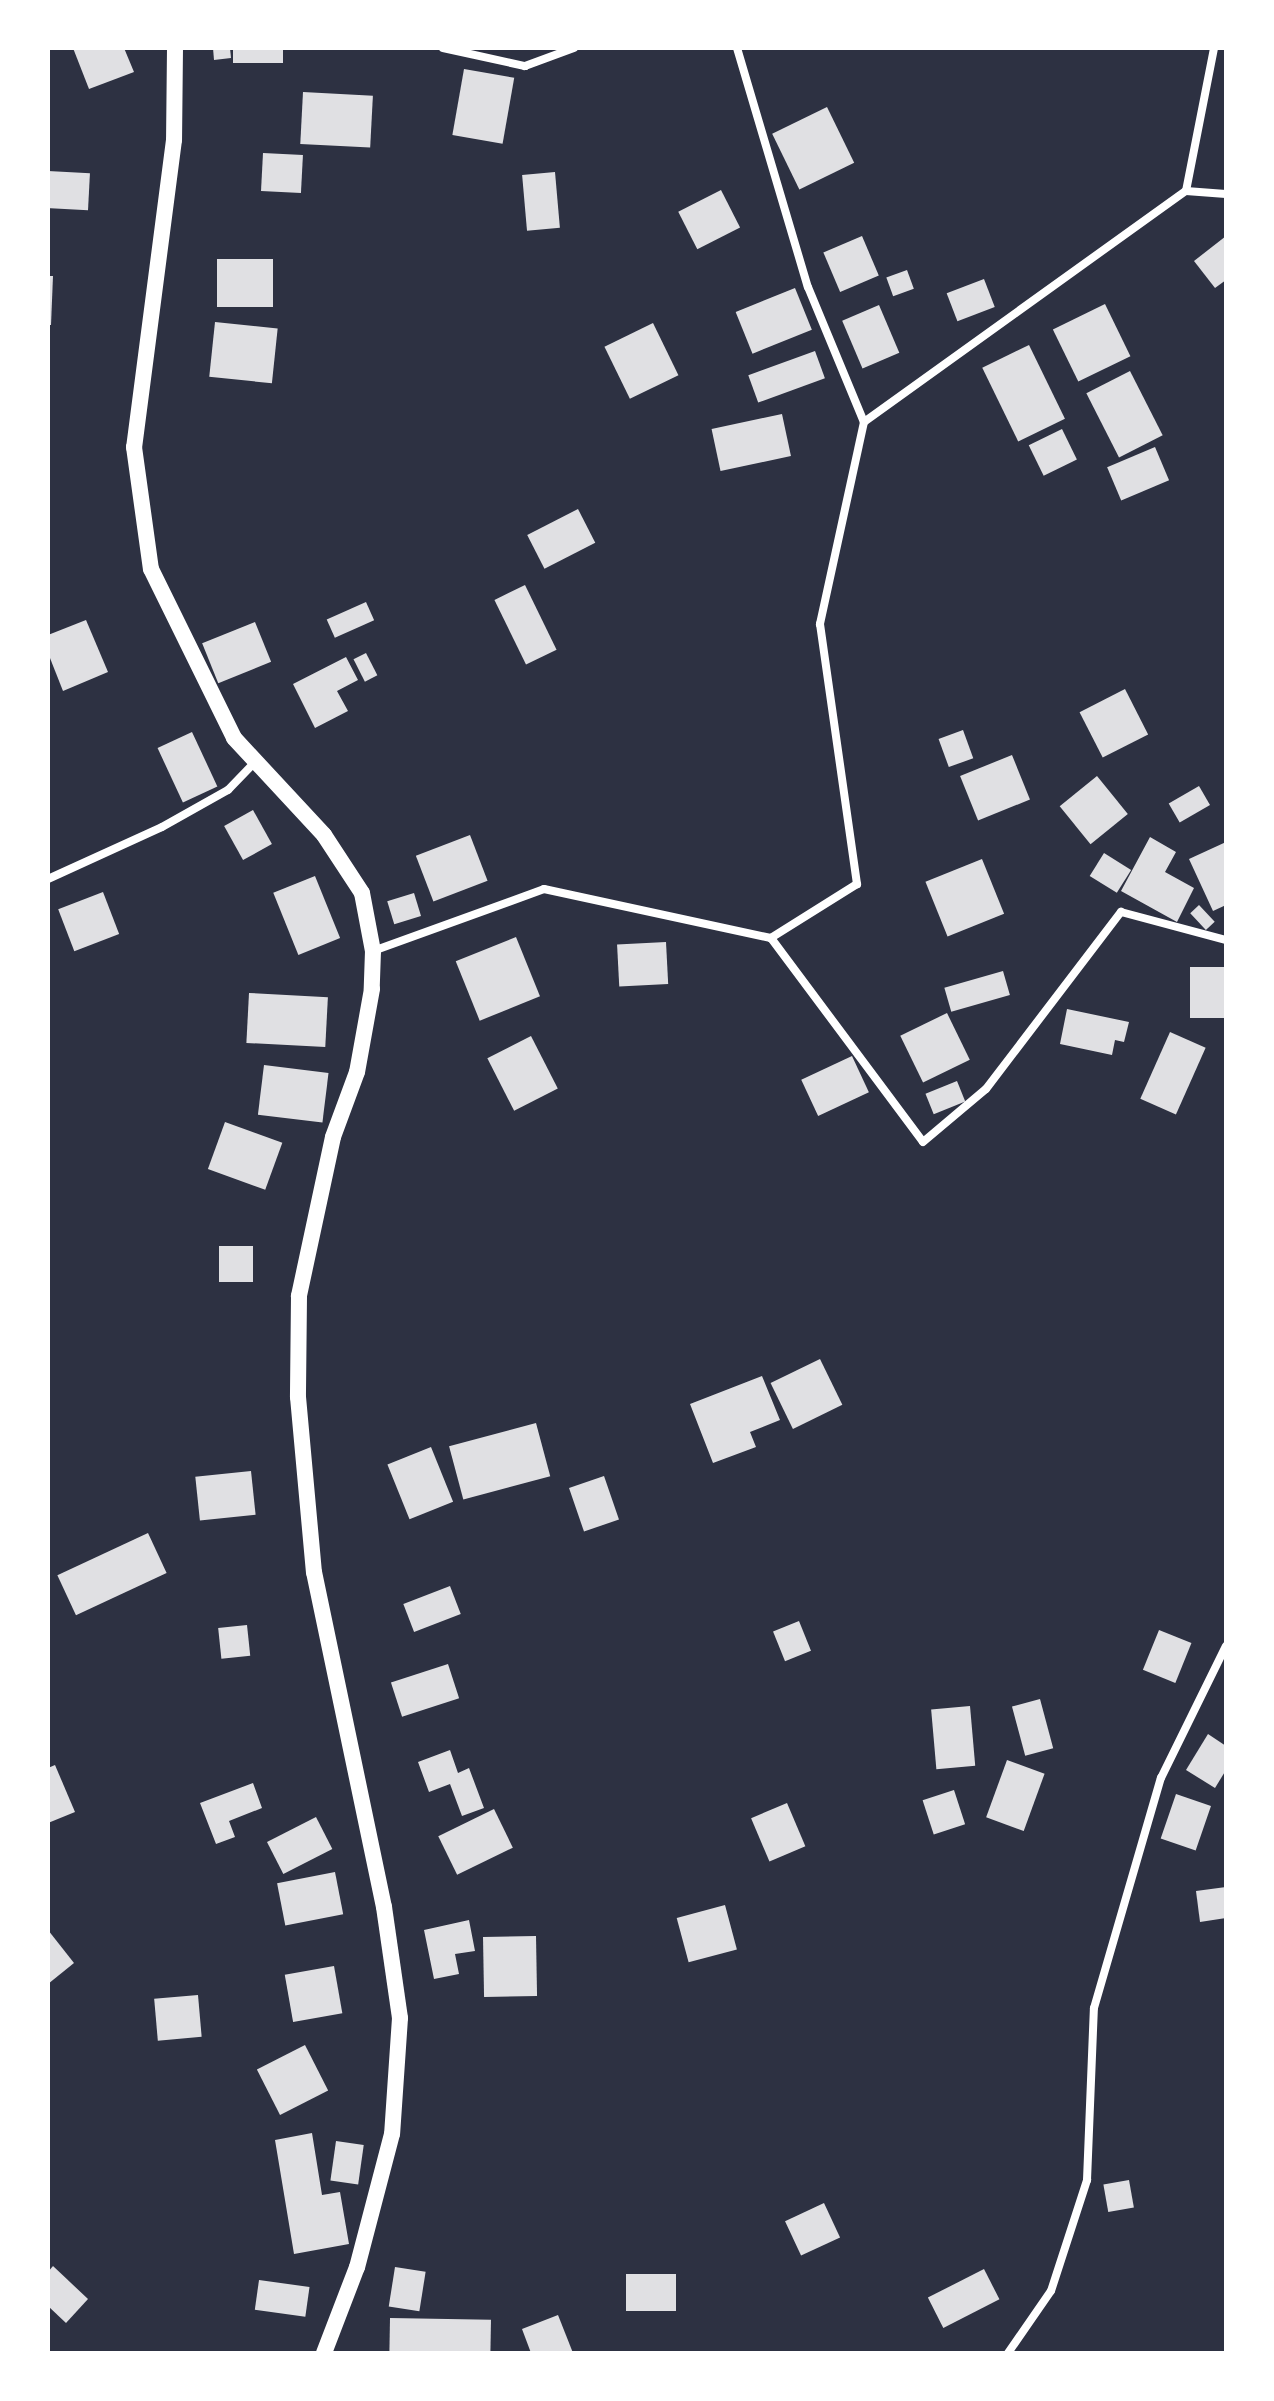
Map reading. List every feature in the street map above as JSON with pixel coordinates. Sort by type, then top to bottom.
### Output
[{"type":"main road","points":[[175,48],[174,140],[134,447],[151,569],[234,738],[324,835],[362,893],[373,951],[372,989],[357,1072],[333,1137],[299,1296],[298,1397],[314,1572],[384,1907],[400,2018],[392,2134],[357,2267],[324,2353]]},
{"type":"street","points":[[443,48],[525,66],[574,48]]},
{"type":"street","points":[[737,48],[808,287],[864,422],[820,624],[857,884],[771,938]]},
{"type":"street","points":[[1186,191],[1214,48]]},
{"type":"street","points":[[864,422],[1186,191],[1226,194]]},
{"type":"street","points":[[48,879],[162,827],[228,790],[256,761]]},
{"type":"street","points":[[373,951],[544,889],[771,938],[923,1142],[986,1089],[1121,912],[1226,940]]},
{"type":"street","points":[[1008,2353],[1051,2291],[1087,2180],[1094,2008],[1161,1778],[1226,1646]]},
{"type":"building","points":[[73,48],[124,48],[134,72],[89,89]]},
{"type":"building","points":[[213,48],[230,48],[231,58],[214,60]]},
{"type":"building","points":[[233,48],[283,48],[283,63],[233,63]]},
{"type":"building","points":[[464,69],[514,78],[503,144],[452,135]]},
{"type":"building","points":[[303,92],[373,96],[370,148],[300,144]]},
{"type":"building","points":[[827,107],[854,163],[799,189],[772,134]]},
{"type":"building","points":[[263,153],[303,155],[301,193],[261,191]]},
{"type":"building","points":[[48,171],[90,173],[88,210],[48,208]]},
{"type":"building","points":[[555,172],[560,228],[527,231],[522,175]]},
{"type":"building","points":[[721,190],[740,227],[697,249],[678,212]]},
{"type":"building","points":[[862,236],[879,276],[840,292],[823,252]]},
{"type":"building","points":[[1226,236],[1226,280],[1215,288],[1194,261]]},
{"type":"building","points":[[217,259],[273,259],[273,307],[217,307]]},
{"type":"building","points":[[907,270],[914,289],[893,296],[886,278]]},
{"type":"building","points":[[48,276],[53,276],[51,325],[48,325]]},
{"type":"building","points":[[984,279],[995,307],[957,321],[947,293]]},
{"type":"building","points":[[795,288],[812,330],[753,354],[736,312]]},
{"type":"building","points":[[1105,304],[1130,356],[1078,382],[1053,329]]},
{"type":"building","points":[[879,305],[899,353],[862,368],[842,321]]},
{"type":"building","points":[[215,322],[278,329],[272,383],[209,377]]},
{"type":"building","points":[[653,323],[678,375],[630,399],[604,347]]},
{"type":"building","points":[[1029,345],[1065,419],[1018,441],[982,368]]},
{"type":"building","points":[[815,351],[825,378],[758,403],[748,375]]},
{"type":"building","points":[[1130,371],[1163,435],[1119,457],[1086,393]]},
{"type":"building","points":[[782,414],[791,456],[721,471],[712,429]]},
{"type":"building","points":[[1062,429],[1077,460],[1044,476],[1029,445]]},
{"type":"building","points":[[1155,447],[1169,480],[1121,500],[1107,467]]},
{"type":"building","points":[[578,509],[595,543],[544,569],[527,535]]},
{"type":"building","points":[[525,585],[557,650],[526,665],[494,600]]},
{"type":"building","points":[[366,602],[374,620],[335,638],[327,619]]},
{"type":"building","points":[[86,620],[108,672],[63,691],[48,653],[48,635]]},
{"type":"building","points":[[255,622],[271,662],[218,683],[202,643]]},
{"type":"building","points":[[366,653],[377,675],[365,682],[354,659]]},
{"type":"building","points":[[346,657],[358,680],[337,691],[348,711],[315,728],[293,684]]},
{"type":"building","points":[[1125,689],[1148,734],[1103,758],[1080,712]]},
{"type":"building","points":[[963,730],[973,758],[949,767],[939,739]]},
{"type":"building","points":[[192,732],[217,786],[183,802],[158,748]]},
{"type":"building","points":[[1012,755],[1030,800],[978,820],[960,776]]},
{"type":"building","points":[[1097,776],[1128,814],[1091,844],[1060,806]]},
{"type":"building","points":[[1199,786],[1210,805],[1180,823],[1169,803]]},
{"type":"building","points":[[253,810],[272,844],[243,860],[224,826]]},
{"type":"building","points":[[470,835],[488,881],[433,902],[416,856]]},
{"type":"building","points":[[1150,837],[1176,852],[1165,872],[1194,888],[1177,922],[1121,891]]},
{"type":"building","points":[[1226,842],[1226,905],[1213,911],[1189,859]]},
{"type":"building","points":[[1104,853],[1131,870],[1117,893],[1090,876]]},
{"type":"building","points":[[982,859],[1004,914],[948,937],[925,882]]},
{"type":"building","points":[[315,876],[340,938],[298,955],[273,893]]},
{"type":"building","points":[[103,892],[119,934],[74,951],[58,909]]},
{"type":"building","points":[[414,893],[421,916],[394,924],[387,901]]},
{"type":"building","points":[[1199,905],[1215,922],[1206,930],[1190,913]]},
{"type":"building","points":[[516,937],[540,996],[480,1021],[456,961]]},
{"type":"building","points":[[666,942],[668,984],[619,987],[617,945]]},
{"type":"building","points":[[1190,967],[1226,967],[1226,1018],[1190,1018]]},
{"type":"building","points":[[1003,971],[1010,995],[951,1012],[944,988]]},
{"type":"building","points":[[249,993],[328,997],[325,1047],[246,1043]]},
{"type":"building","points":[[1067,1009],[1129,1022],[1124,1042],[1115,1040],[1112,1055],[1060,1044]]},
{"type":"building","points":[[947,1013],[970,1060],[923,1083],[900,1036]]},
{"type":"building","points":[[1170,1032],[1206,1048],[1176,1115],[1140,1099]]},
{"type":"building","points":[[531,1036],[558,1089],[514,1111],[487,1058]]},
{"type":"building","points":[[852,1056],[869,1092],[818,1116],[801,1080]]},
{"type":"building","points":[[264,1065],[329,1073],[322,1123],[258,1115]]},
{"type":"building","points":[[957,1081],[965,1101],[934,1114],[925,1094]]},
{"type":"building","points":[[225,1122],[282,1143],[265,1190],[208,1169]]},
{"type":"building","points":[[219,1246],[253,1246],[253,1282],[219,1282]]},
{"type":"building","points":[[820,1359],[842,1405],[793,1429],[771,1383]]},
{"type":"building","points":[[762,1376],[780,1420],[750,1432],[756,1447],[713,1463],[690,1404]]},
{"type":"building","points":[[536,1423],[550,1476],[463,1499],[449,1446]]},
{"type":"building","points":[[431,1447],[453,1502],[410,1519],[387,1465]]},
{"type":"building","points":[[251,1471],[256,1515],[200,1521],[195,1477]]},
{"type":"building","points":[[604,1476],[619,1519],[584,1532],[569,1488]]},
{"type":"building","points":[[148,1533],[167,1573],[76,1615],[57,1575]]},
{"type":"building","points":[[450,1586],[461,1614],[414,1632],[403,1604]]},
{"type":"building","points":[[799,1621],[811,1651],[785,1661],[773,1631]]},
{"type":"building","points":[[247,1625],[250,1656],[221,1659],[218,1628]]},
{"type":"building","points":[[1159,1630],[1191,1643],[1175,1683],[1143,1670]]},
{"type":"building","points":[[448,1664],[459,1698],[402,1717],[391,1683]]},
{"type":"building","points":[[1040,1699],[1053,1748],[1025,1756],[1012,1707]]},
{"type":"building","points":[[970,1706],[975,1766],[936,1769],[931,1709]]},
{"type":"building","points":[[1208,1734],[1226,1746],[1226,1770],[1215,1788],[1186,1770]]},
{"type":"building","points":[[450,1750],[458,1773],[469,1768],[484,1808],[462,1816],[450,1784],[429,1792],[418,1762]]},
{"type":"building","points":[[1007,1760],[1045,1774],[1024,1831],[986,1817]]},
{"type":"building","points":[[55,1765],[75,1812],[48,1823],[48,1768]]},
{"type":"building","points":[[253,1783],[262,1808],[229,1821],[235,1837],[216,1844],[200,1803]]},
{"type":"building","points":[[954,1790],[965,1824],[934,1834],[923,1800]]},
{"type":"building","points":[[1176,1794],[1211,1806],[1196,1850],[1161,1838]]},
{"type":"building","points":[[787,1803],[805,1846],[769,1862],[751,1818]]},
{"type":"building","points":[[494,1809],[513,1848],[457,1875],[438,1836]]},
{"type":"building","points":[[316,1817],[332,1849],[283,1874],[267,1842]]},
{"type":"building","points":[[335,1872],[343,1914],[285,1925],[277,1883]]},
{"type":"building","points":[[1226,1887],[1226,1918],[1200,1922],[1196,1891]]},
{"type":"building","points":[[725,1905],[737,1949],[689,1962],[677,1918]]},
{"type":"building","points":[[469,1920],[475,1951],[455,1954],[459,1974],[434,1979],[424,1930]]},
{"type":"building","points":[[48,1930],[74,1963],[48,1984]]},
{"type":"building","points":[[536,1936],[537,1996],[484,1997],[483,1937]]},
{"type":"building","points":[[334,1966],[342,2013],[293,2022],[285,1975]]},
{"type":"building","points":[[198,1995],[202,2037],[158,2041],[154,1999]]},
{"type":"building","points":[[305,2045],[328,2090],[280,2115],[257,2070]]},
{"type":"building","points":[[312,2133],[322,2195],[340,2192],[349,2244],[294,2254],[275,2140]]},
{"type":"building","points":[[336,2141],[364,2145],[358,2185],[330,2181]]},
{"type":"building","points":[[1129,2180],[1134,2208],[1108,2212],[1103,2185]]},
{"type":"building","points":[[824,2203],[840,2237],[801,2256],[785,2221]]},
{"type":"building","points":[[53,2266],[88,2299],[66,2323],[48,2306],[48,2272]]},
{"type":"building","points":[[395,2267],[426,2272],[419,2311],[389,2307]]},
{"type":"building","points":[[984,2269],[999,2299],[943,2328],[928,2298]]},
{"type":"building","points":[[626,2274],[676,2274],[676,2311],[626,2311]]},
{"type":"building","points":[[259,2280],[310,2287],[305,2317],[255,2310]]},
{"type":"building","points":[[558,2315],[573,2353],[531,2353],[522,2329]]},
{"type":"building","points":[[390,2318],[491,2320],[490,2353],[389,2353]]}]
